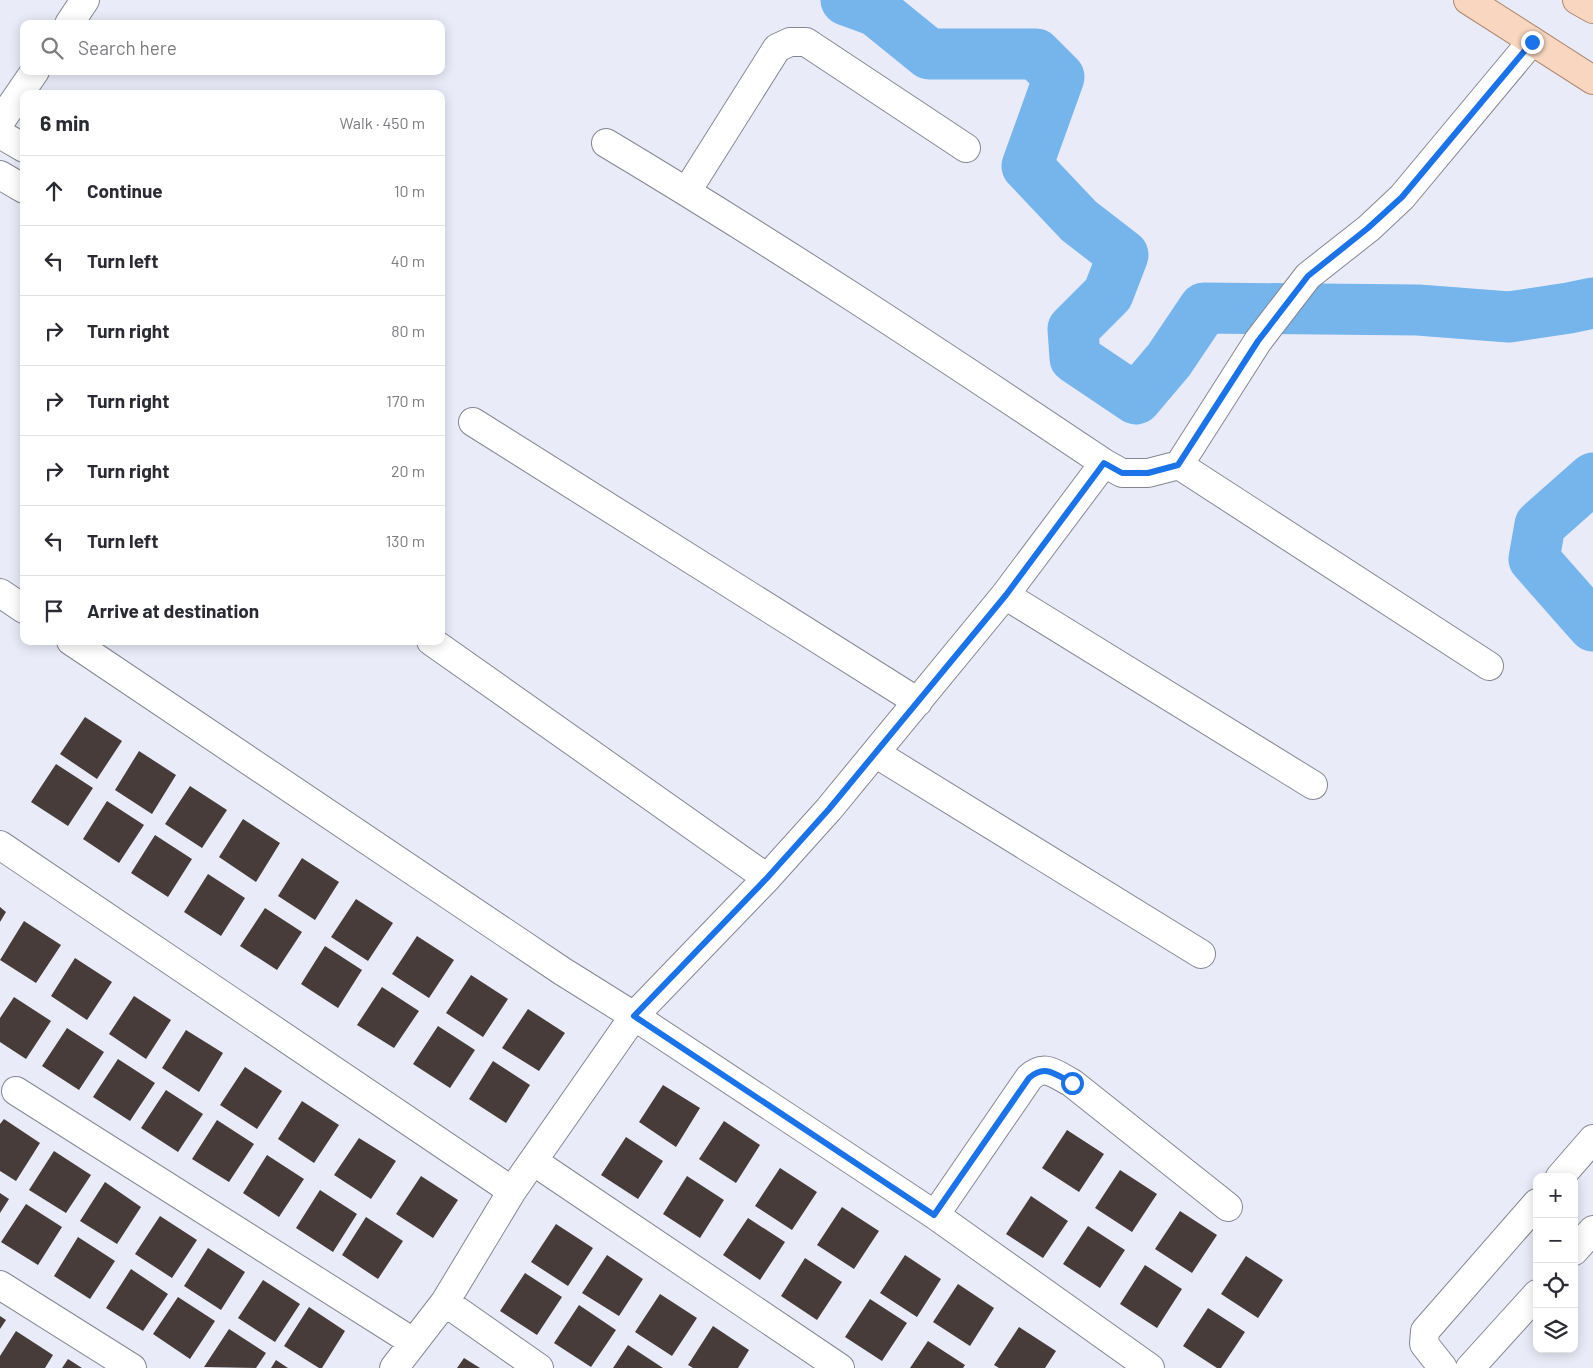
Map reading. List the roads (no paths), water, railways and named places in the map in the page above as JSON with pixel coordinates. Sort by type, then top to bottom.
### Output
[{"type":"main road","points":[[1468,0],[1593,80]]},
{"type":"main road","points":[[1577,0],[1593,9]]},
{"type":"street","points":[[72,20],[86,0]]},
{"type":"street","points":[[687,191],[777,48],[790,42],[806,42],[966,148]]},
{"type":"street","points":[[606,143],[687,191],[952,362],[1104,463],[1122,473],[1148,473],[1178,465],[1258,341],[1308,276],[1368,228],[1402,197],[1532,42]]},
{"type":"street","points":[[22,90],[32,75]]},
{"type":"street","points":[[0,122],[20,93]]},
{"type":"street","points":[[0,134],[20,146]]},
{"type":"street","points":[[0,175],[20,187]]},
{"type":"street","points":[[473,422],[918,702]]},
{"type":"street","points":[[394,1368],[445,1302],[512,1191],[634,1016],[767,878],[829,809],[1006,595],[1104,463]]},
{"type":"street","points":[[1178,465],[1489,666]]},
{"type":"street","points":[[0,593],[20,606]]},
{"type":"street","points":[[1006,595],[1313,785]]},
{"type":"street","points":[[78,645],[562,971],[634,1016],[934,1215],[1150,1368]]},
{"type":"street","points":[[437,645],[767,878]]},
{"type":"street","points":[[875,753],[1201,954]]},
{"type":"street","points":[[0,845],[512,1191]]},
{"type":"street","points":[[934,1215],[1029,1078],[1038,1070],[1044,1070],[1072,1083],[1228,1207]]},
{"type":"street","points":[[16,1091],[413,1342]]},
{"type":"street","points":[[1563,1173],[1593,1139]]},
{"type":"street","points":[[533,1161],[840,1368]]},
{"type":"street","points":[[1443,1368],[1424,1344],[1425,1331],[1533,1208]]},
{"type":"street","points":[[1578,1247],[1593,1230]]},
{"type":"street","points":[[0,1285],[132,1368]]},
{"type":"street","points":[[1470,1368],[1533,1298]]},
{"type":"street","points":[[445,1302],[539,1368]]},
{"type":"waterway","points":[[846,0],[876,11],[929,54],[1036,54],[1059,77],[1027,166],[1079,221],[1123,255],[1108,294],[1073,329],[1075,358],[1136,399],[1169,360],[1204,308],[1418,310],[1509,317],[1593,303]]},
{"type":"waterway","points":[[1593,478],[1540,525],[1534,559],[1593,626]]}]
